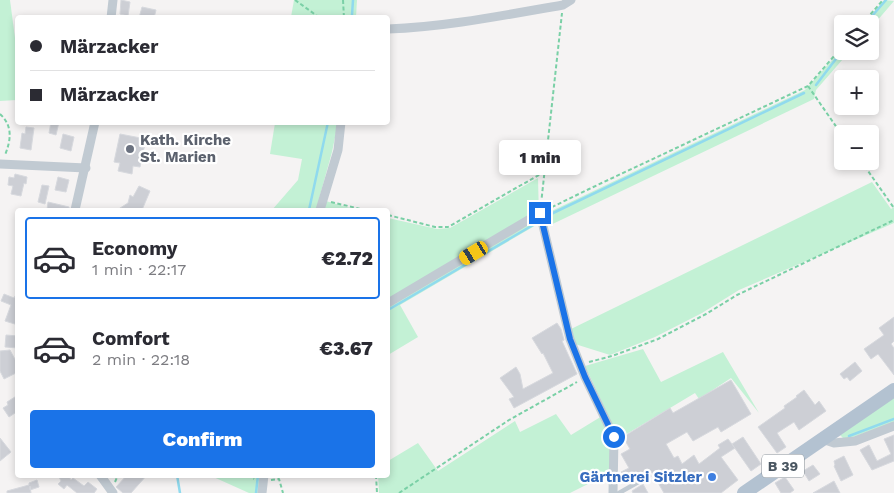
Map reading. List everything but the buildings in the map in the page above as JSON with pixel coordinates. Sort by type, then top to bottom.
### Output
[{"type":"main road","name":"B 39","points":[[744,493],[894,390]]},
{"type":"street","points":[[110,15],[113,0]]},
{"type":"street","points":[[390,29],[476,20],[567,3]]},
{"type":"street","points":[[76,208],[94,125]]},
{"type":"street","points":[[321,208],[338,150],[341,125]]},
{"type":"street","points":[[1,166],[86,168]]},
{"type":"street","points":[[390,302],[540,213],[570,339],[585,377],[614,437],[613,493]]},
{"type":"street","points":[[822,439],[834,443],[854,441],[894,426]]},
{"type":"street","points":[[102,478],[111,492]]},
{"type":"street","points":[[261,478],[262,493]]},
{"type":"lane","points":[[619,493],[649,476]]},
{"type":"path","points":[[295,0],[316,15]]},
{"type":"path","points":[[343,0],[344,15]]},
{"type":"path","points":[[870,15],[883,0]]},
{"type":"path","points":[[540,213],[567,3]]},
{"type":"path","points":[[540,213],[808,86],[834,56]]},
{"type":"path","points":[[808,86],[835,125]]},
{"type":"path","points":[[0,114],[7,121],[10,142],[1,166]]},
{"type":"path","points":[[867,170],[894,208]]},
{"type":"path","points":[[390,216],[435,227],[448,227],[544,172]]},
{"type":"path","points":[[324,200],[357,208]]},
{"type":"path","points":[[580,364],[612,356],[658,339],[706,314],[736,295],[894,220]]},
{"type":"path","points":[[399,493],[509,420],[585,377]]},
{"type":"path","points":[[261,478],[279,479],[283,493]]},
{"type":"path","points":[[376,478],[377,493]]},
{"type":"green space","points":[[0,0],[10,0],[15,38],[15,100],[0,101]]},
{"type":"green space","points":[[294,0],[357,0],[356,15],[291,15]]},
{"type":"green space","points":[[884,0],[894,1],[879,18],[879,15],[872,15]]},
{"type":"green space","points":[[834,58],[834,60],[842,60],[816,90],[814,99],[540,230],[538,224],[400,305],[418,337],[390,354],[390,306],[398,302],[390,305],[390,218],[437,229],[450,228],[538,178],[539,217],[805,90]]},
{"type":"green space","points":[[275,125],[338,125],[319,199],[350,208],[274,208],[298,180],[302,159],[270,154]]},
{"type":"green space","points":[[872,182],[891,209],[894,207],[894,223],[739,290],[702,313],[655,337],[610,355],[575,344],[571,329]]},
{"type":"green space","points":[[643,349],[661,382],[723,352],[759,413],[731,378],[699,399],[695,393],[615,441],[616,470],[570,493],[379,493],[378,478],[390,478],[390,460],[418,443],[438,471],[515,421],[520,432],[556,414],[571,435],[607,413],[585,366]]},
{"type":"green space","points":[[894,397],[894,422],[848,439],[844,439],[840,435]]},
{"type":"green space","points":[[216,478],[263,478],[260,493],[249,493]]},
{"type":"waterway","points":[[352,15],[353,0]]},
{"type":"waterway","points":[[873,15],[886,0]]},
{"type":"waterway","points":[[816,85],[835,60]]},
{"type":"waterway","points":[[551,214],[804,93]]},
{"type":"waterway","points":[[309,208],[327,125]]},
{"type":"waterway","points":[[390,309],[533,225]]},
{"type":"waterway","points":[[849,436],[894,419]]},
{"type":"waterway","points":[[178,478],[180,493]]},
{"type":"waterway","points":[[256,493],[258,478]]},
{"type":"place","name":"Kath. Kirche St. Marien","points":[[130,149]]},
{"type":"place","name":"Gärtnerei Sitzler","points":[[712,477]]},
{"type":"route","points":[[540,213],[570,339],[585,377],[614,437]]}]
